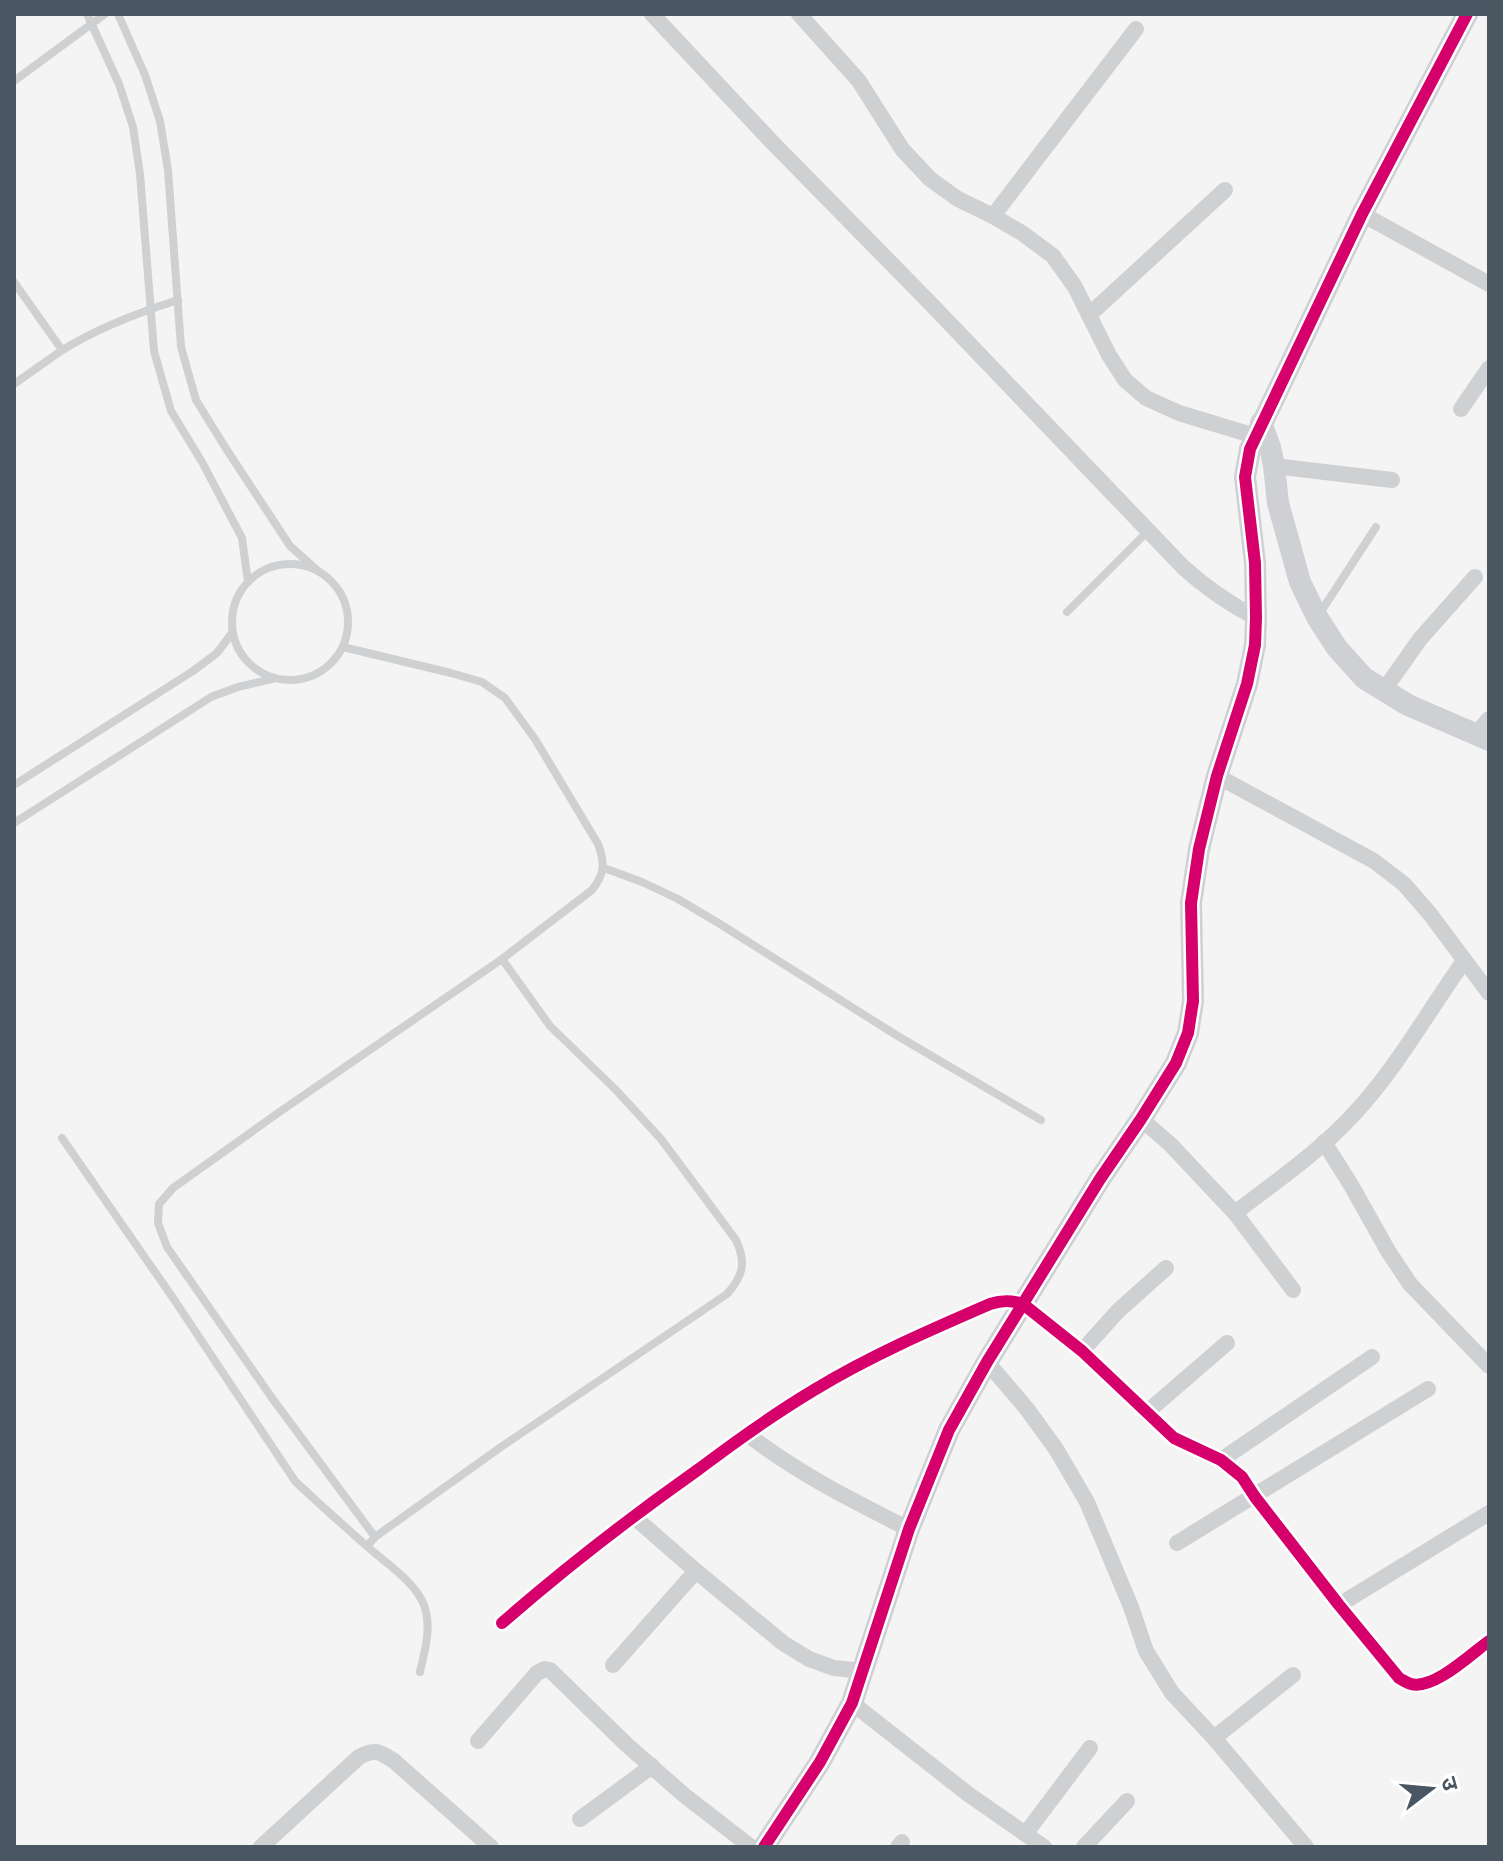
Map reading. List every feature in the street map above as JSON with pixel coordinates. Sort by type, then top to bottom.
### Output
[{"type":"street","points":[[652,14],[1148,531],[1208,589],[1256,618]]},
{"type":"street","points":[[799,14],[859,81],[902,149],[930,179],[958,199],[1022,233],[1053,256],[1075,287],[1125,380],[1146,398],[1179,413],[1258,430],[1270,447],[1278,503],[1300,582],[1337,648],[1364,678],[1408,705],[1485,731]]},
{"type":"street","points":[[764,1847],[820,1762],[852,1703],[909,1529],[949,1430],[987,1362],[1100,1179],[1176,1063],[1188,1033],[1193,1001],[1191,903],[1199,849],[1217,776],[1247,684],[1255,645],[1255,563],[1245,477],[1250,449],[1362,214],[1467,14]]},
{"type":"street","points":[[993,216],[1136,29]]},
{"type":"street","points":[[1089,315],[1225,190]]},
{"type":"street","points":[[1362,214],[1489,284]]},
{"type":"street","points":[[1461,409],[1489,368]]},
{"type":"street","points":[[1274,466],[1392,480]]},
{"type":"street","points":[[1384,690],[1420,639],[1475,577]]},
{"type":"street","points":[[1217,776],[1374,861],[1404,884],[1489,993]]},
{"type":"street","points":[[1235,1213],[1352,1116],[1381,1082],[1464,961]]},
{"type":"street","points":[[1141,1119],[1170,1144],[1235,1213],[1293,1290]]},
{"type":"street","points":[[1324,1142],[1410,1284],[1489,1366]]},
{"type":"street","points":[[1082,1351],[1118,1311],[1166,1268]]},
{"type":"street","points":[[502,1623],[633,1516],[814,1390],[889,1349],[1000,1300],[1012,1300],[1023,1304],[1082,1351],[1174,1438],[1221,1460],[1242,1477],[1399,1678],[1410,1684],[1425,1684],[1439,1678],[1489,1641]]},
{"type":"street","points":[[1146,1413],[1227,1343]]},
{"type":"street","points":[[1221,1460],[1372,1357]]},
{"type":"street","points":[[987,1362],[1056,1449],[1087,1502],[1146,1651],[1172,1693],[1306,1847]]},
{"type":"street","points":[[1177,1543],[1428,1389]]},
{"type":"street","points":[[747,1434],[807,1475],[909,1529]]},
{"type":"street","points":[[1339,1605],[1489,1513]]},
{"type":"street","points":[[633,1516],[783,1643],[809,1659],[834,1668],[863,1671]]},
{"type":"street","points":[[613,1665],[696,1571]]},
{"type":"street","points":[[478,1741],[537,1673],[550,1670],[684,1795],[751,1847]]},
{"type":"street","points":[[1214,1738],[1293,1675]]},
{"type":"street","points":[[852,1703],[968,1794],[1044,1847]]},
{"type":"street","points":[[1026,1833],[1090,1748]]},
{"type":"street","points":[[261,1847],[369,1751],[382,1753],[394,1761],[491,1847]]},
{"type":"street","points":[[580,1819],[652,1766]]},
{"type":"street","points":[[1093,1844],[1127,1801]]},
{"type":"lane","points":[[87,14],[119,84],[133,127],[140,174],[154,351],[171,411],[242,538],[248,582]]},
{"type":"lane","points":[[14,81],[105,14]]},
{"type":"lane","points":[[118,14],[145,75],[160,121],[168,170],[181,347],[196,400],[290,546],[318,571],[338,590],[346,609],[348,628],[343,647],[334,661],[319,673],[304,679],[283,681],[255,670],[239,652],[232,633],[237,597],[248,582],[264,570],[283,564],[303,565],[318,571]]},
{"type":"lane","points":[[14,282],[62,350]]},
{"type":"lane","points":[[14,384],[62,350],[115,323],[178,300]]},
{"type":"lane","points":[[1317,617],[1376,527]]},
{"type":"lane","points":[[1067,612],[1148,531]]},
{"type":"lane","points":[[14,785],[193,671],[217,653],[232,633]]},
{"type":"lane","points":[[343,647],[482,682],[505,698],[535,739],[598,844],[604,868],[592,890],[502,959],[278,1113],[173,1188],[159,1204],[158,1223],[167,1247],[272,1398],[375,1537]]},
{"type":"lane","points":[[14,823],[211,697],[273,679]]},
{"type":"lane","points":[[604,868],[689,905],[896,1035],[1041,1120]]},
{"type":"lane","points":[[367,1546],[375,1537],[501,1447],[727,1294],[737,1283],[742,1268],[742,1254],[736,1240],[661,1139],[550,1026],[502,959]]},
{"type":"lane","points":[[62,1138],[295,1481],[412,1586],[424,1603],[428,1624],[420,1672]]},
{"type":"cycle path","points":[[764,1847],[820,1762],[852,1703],[909,1529],[949,1430],[987,1362],[1100,1179],[1176,1063],[1188,1033],[1193,1001],[1191,903],[1199,849],[1217,776],[1247,684],[1255,645],[1255,563],[1245,477],[1250,449],[1362,214],[1467,14]]},
{"type":"cycle path","points":[[502,1623],[623,1524],[784,1409],[900,1344],[990,1304],[1006,1301],[1023,1304],[1082,1351],[1174,1438],[1221,1460],[1242,1477],[1339,1605],[1400,1679],[1411,1684],[1430,1682],[1452,1670],[1489,1641]]}]
